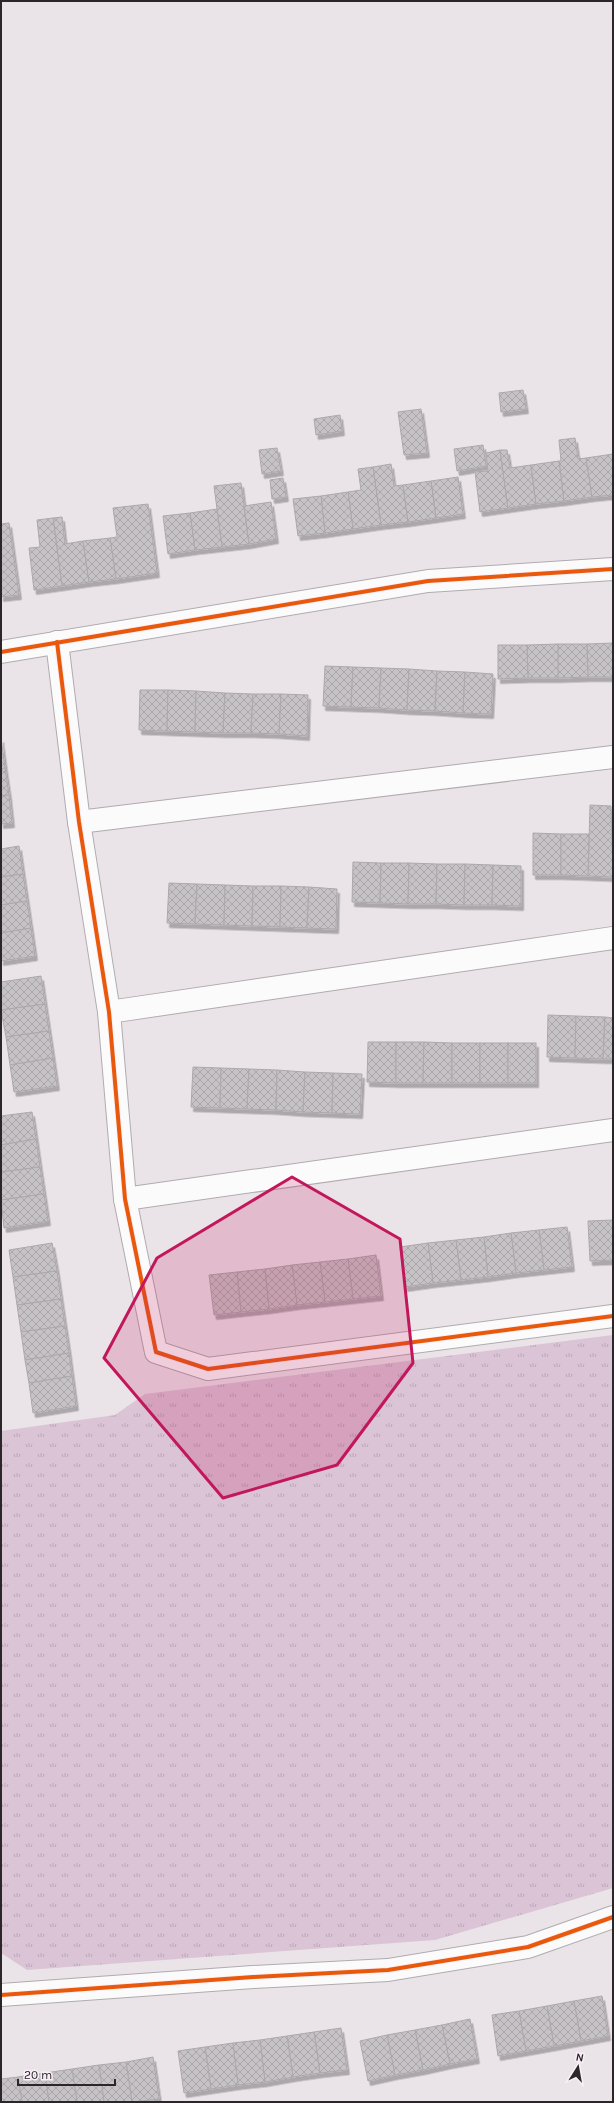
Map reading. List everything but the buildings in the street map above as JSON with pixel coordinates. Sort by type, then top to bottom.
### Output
[{"type":"street","points":[[1,652],[428,581],[613,569]]},
{"type":"street","points":[[57,642],[79,822],[109,1012],[125,1199],[156,1352],[208,1369],[613,1316]]},
{"type":"street","points":[[79,822],[613,757]]},
{"type":"street","points":[[109,1012],[613,938]]},
{"type":"street","points":[[125,1199],[613,1130]]},
{"type":"street","points":[[1,1995],[245,1978],[388,1970],[528,1947],[613,1917]]},
{"type":"highlighted area","points":[[292,1177],[400,1239],[413,1363],[337,1465],[223,1498],[104,1358],[157,1258]]},
{"type":"green space","points":[[613,1335],[613,1888],[435,1940],[27,1970],[1,1953],[1,1431],[115,1415],[145,1394]]},
{"type":"cycle path","points":[[1,652],[428,581],[613,569]]},
{"type":"cycle path","points":[[57,642],[79,822],[109,1012],[125,1199],[156,1352],[208,1369],[613,1316]]},
{"type":"cycle path","points":[[1,1995],[253,1977],[388,1970],[528,1947],[613,1917]]}]
